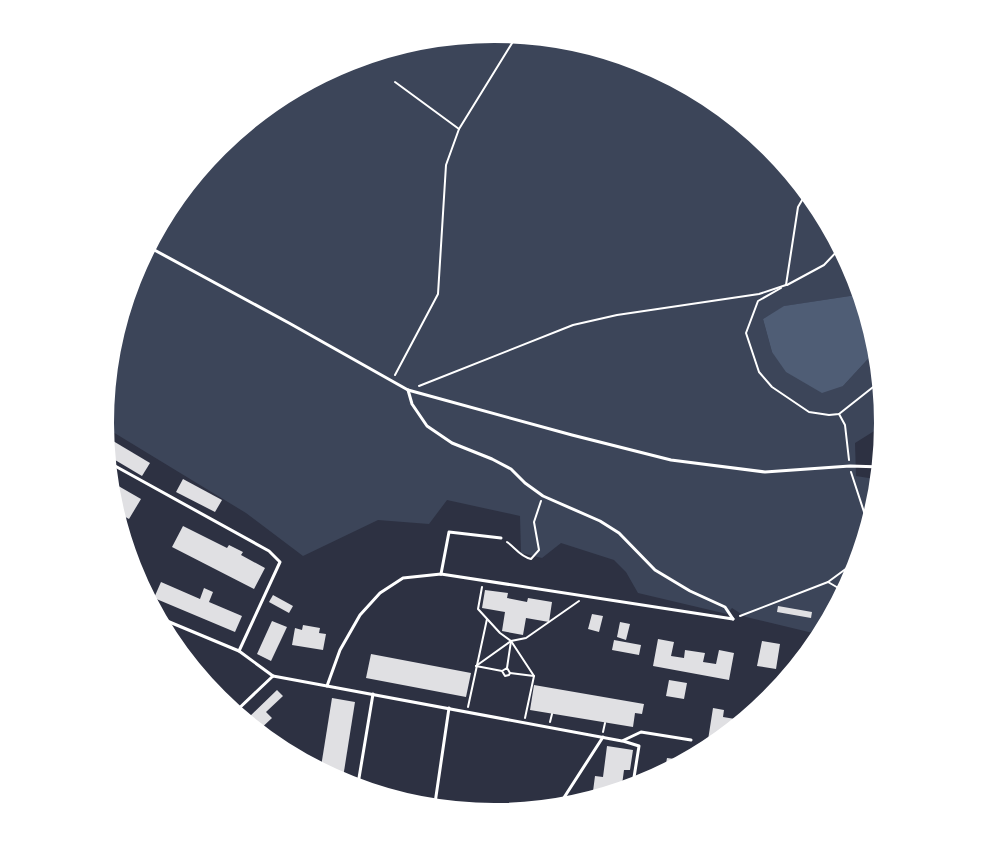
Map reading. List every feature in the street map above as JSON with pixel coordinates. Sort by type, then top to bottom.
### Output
[{"type":"lane","points":[[153,249],[408,390],[671,460],[765,472],[850,466],[876,467]]},
{"type":"lane","points":[[327,686],[340,650],[360,615],[380,593],[403,578],[441,574],[733,619],[725,607],[690,592],[655,570],[619,533],[600,521],[543,496],[525,483],[511,469],[452,443],[427,426],[412,404],[408,390]]},
{"type":"lane","points":[[113,465],[269,551],[280,562],[239,650]]},
{"type":"lane","points":[[441,574],[449,532],[501,538]]},
{"type":"lane","points":[[165,620],[239,650],[273,676],[622,740],[639,746],[633,781]]},
{"type":"lane","points":[[238,709],[273,676]]},
{"type":"lane","points":[[358,782],[373,694]]},
{"type":"lane","points":[[435,803],[449,708]]},
{"type":"lane","points":[[622,740],[640,732],[691,740]]},
{"type":"lane","points":[[562,801],[603,737]]},
{"type":"path","points":[[391,382],[438,294],[446,165],[459,130],[514,41]]},
{"type":"path","points":[[394,82],[459,130]]},
{"type":"path","points":[[786,285],[798,207],[804,197]]},
{"type":"path","points":[[837,252],[824,265],[758,301],[746,333],[759,372],[772,387],[809,412],[829,415],[839,414],[876,385]]},
{"type":"path","points":[[408,390],[573,325],[618,315],[759,294],[786,285]]},
{"type":"path","points":[[839,414],[845,425],[850,466],[866,518]]},
{"type":"path","points":[[501,538],[514,547],[523,557],[531,559],[539,550],[534,522],[543,496]]},
{"type":"path","points":[[746,614],[828,582],[851,565]]},
{"type":"path","points":[[484,580],[478,608],[500,633],[511,641],[534,676],[524,722]]},
{"type":"path","points":[[828,582],[840,589]]},
{"type":"path","points":[[476,666],[511,641],[526,638],[586,596]]},
{"type":"path","points":[[467,712],[487,618]]},
{"type":"path","points":[[511,641],[507,668],[510,672],[534,676]]},
{"type":"path","points":[[476,666],[502,671],[507,668]]},
{"type":"path","points":[[502,671],[505,676],[509,675],[510,672]]},
{"type":"shaded area","points":[[494,40],[520,41],[545,43],[594,53],[618,60],[664,80],[686,91],[728,119],[766,152],[783,171],[799,190],[827,232],[856,295],[785,306],[763,319],[772,352],[843,386],[872,355],[877,398],[878,429],[855,443],[856,476],[874,479],[871,498],[858,547],[849,570],[827,615],[815,633],[746,617],[732,608],[727,614],[638,593],[626,572],[614,560],[561,543],[542,558],[521,553],[520,516],[447,500],[429,524],[378,520],[303,556],[246,513],[111,431],[114,373],[124,324],[140,277],[162,232],[190,190],[223,152],[261,119],[303,91],[371,60],[420,47],[444,43]]},
{"type":"shaded area","points":[[856,295],[872,355],[843,386],[822,393],[786,372],[772,352],[763,319],[784,306]]},
{"type":"building","points":[[112,440],[150,463],[142,476],[113,459]]},
{"type":"building","points":[[183,479],[222,500],[215,512],[176,492]]},
{"type":"building","points":[[116,484],[141,499],[129,519],[122,515]]},
{"type":"building","points":[[183,526],[227,548],[229,545],[243,552],[241,555],[265,568],[254,589],[172,547]]},
{"type":"building","points":[[161,582],[200,599],[204,588],[213,592],[209,602],[242,616],[235,632],[154,598]]},
{"type":"building","points":[[485,590],[508,593],[507,598],[527,602],[528,598],[552,602],[549,622],[526,618],[523,635],[502,631],[505,612],[482,608]]},
{"type":"building","points":[[273,595],[293,606],[289,613],[269,602]]},
{"type":"building","points":[[778,606],[812,612],[811,618],[777,612]]},
{"type":"building","points":[[592,614],[603,616],[599,632],[588,629]]},
{"type":"building","points":[[272,621],[287,627],[271,661],[257,654]]},
{"type":"building","points":[[620,622],[630,624],[626,640],[617,637]]},
{"type":"building","points":[[303,625],[320,628],[319,633],[326,634],[323,650],[292,645],[295,628],[302,630]]},
{"type":"building","points":[[658,639],[674,642],[671,656],[684,658],[685,650],[705,653],[703,662],[716,664],[719,650],[734,653],[729,680],[653,666]]},
{"type":"building","points":[[614,640],[641,645],[639,655],[612,650]]},
{"type":"building","points":[[762,641],[780,644],[776,669],[757,666]]},
{"type":"building","points":[[371,654],[471,673],[466,697],[366,678]]},
{"type":"building","points":[[669,680],[687,683],[684,699],[666,696]]},
{"type":"building","points":[[534,685],[644,704],[642,714],[635,713],[633,727],[530,710]]},
{"type":"building","points":[[277,690],[283,696],[266,712],[272,718],[261,728],[249,718]]},
{"type":"building","points":[[332,698],[355,702],[343,776],[321,765]]},
{"type":"building","points":[[713,708],[724,710],[723,717],[738,720],[710,740],[708,740]]},
{"type":"building","points":[[607,746],[633,750],[630,770],[624,770],[622,785],[614,784],[613,788],[593,794],[595,776],[603,777]]},
{"type":"building","points":[[667,758],[679,760],[666,766]]}]
